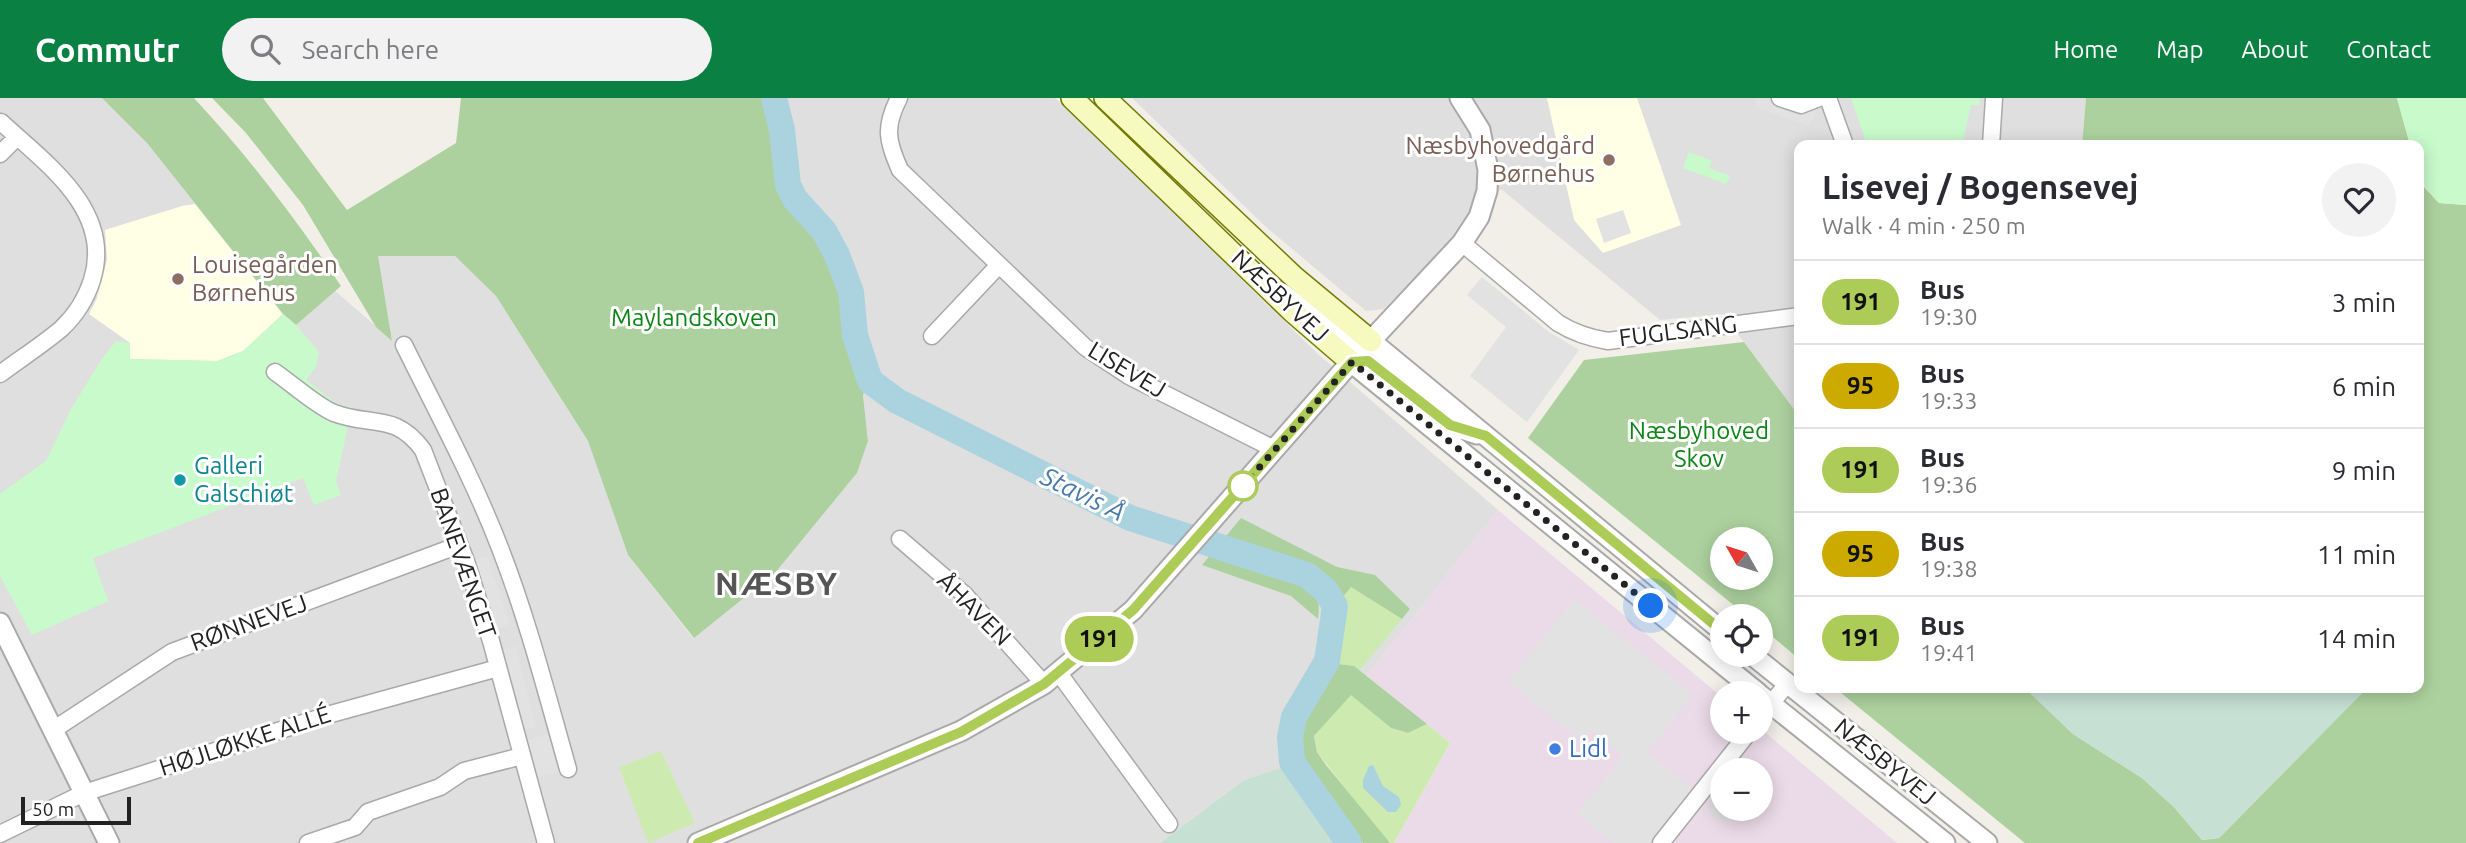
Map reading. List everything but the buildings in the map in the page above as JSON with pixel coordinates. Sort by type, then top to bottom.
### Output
[{"type":"main road","name":"NÆSBYVEJ","points":[[1072,98],[1293,312],[1352,362]]},
{"type":"main road","name":"NÆSBYVEJ","points":[[1105,98],[1294,277],[1371,341]]},
{"type":"street","name":"LISEVEJ","points":[[899,98],[891,113],[887,130],[890,149],[900,170],[1085,347],[1129,376],[1274,449]]},
{"type":"street","points":[[700,843],[961,732],[1051,678],[1133,610],[1274,449],[1462,243],[1479,217],[1487,191],[1488,170],[1480,130],[1460,98]]},
{"type":"street","points":[[1780,98],[1801,105],[1819,98]]},
{"type":"street","points":[[1828,98],[1843,140]]},
{"type":"street","points":[[1991,140],[1994,98]]},
{"type":"street","points":[[0,374],[61,328],[78,310],[87,295],[96,267],[95,237],[88,214],[71,187],[1,122]]},
{"type":"street","points":[[0,154],[17,136]]},
{"type":"street","name":"FUGLSANG","points":[[1462,243],[1536,306],[1572,331],[1589,338],[1608,341],[1794,317]]},
{"type":"street","points":[[932,336],[999,265]]},
{"type":"street","points":[[1257,275],[1312,313],[1352,346],[1371,341]]},
{"type":"street","name":"NÆSBYVEJ","points":[[1371,341],[1710,621]]},
{"type":"street","name":"BANEVÆNGET","points":[[404,345],[475,487],[501,550],[528,628],[568,769]]},
{"type":"street","points":[[1352,362],[1368,361],[1450,425],[1486,436]]},
{"type":"street","name":"NÆSBYVEJ","points":[[1352,362],[1738,681]]},
{"type":"street","name":"BANEVÆNGET","points":[[275,372],[333,413],[391,424],[411,434],[423,450],[467,564],[545,843]]},
{"type":"street","name":"ÅHAVEN","points":[[900,539],[965,595],[1051,678],[1169,824]]},
{"type":"street","name":"RØNNEVEJ","points":[[52,730],[172,652],[459,545]]},
{"type":"street","points":[[0,622],[109,843]]},
{"type":"street","name":"NÆSBYVEJ","points":[[1767,667],[1794,690]]},
{"type":"street","name":"HØJLØKKE ALLÉ","points":[[0,834],[84,793],[331,714],[498,668]]},
{"type":"street","points":[[1773,694],[1787,684]]},
{"type":"street","name":"NÆSBYVEJ","points":[[1798,693],[1987,843]]},
{"type":"street","name":"NÆSBYVEJ","points":[[1773,710],[1945,843]]},
{"type":"street","points":[[1661,843],[1739,744]]},
{"type":"street","points":[[308,843],[355,827],[368,813],[440,787],[464,772],[522,756]]},
{"type":"shaded area","points":[[0,98],[102,98],[147,143],[283,314],[296,325],[334,290],[392,340],[377,256],[455,256],[496,296],[588,441],[628,555],[693,638],[775,573],[857,473],[868,441],[863,395],[869,381],[855,335],[851,292],[837,255],[824,231],[795,199],[788,185],[782,130],[774,98],[1055,98],[1320,356],[1498,510],[1367,676],[1289,765],[1244,780],[1160,843],[0,843]]},
{"type":"shaded area","points":[[1132,98],[2086,98],[2082,140],[1794,140],[1794,409],[1723,314],[1660,320],[1501,189],[1384,309],[1366,311],[1265,226]]},
{"type":"shaded area","name":"Næsbyhovedgård Børnehus","points":[[1547,98],[1637,98],[1681,225],[1603,253],[1574,220]]},
{"type":"shaded area","points":[[1757,98],[1814,98],[1817,107],[1810,126],[1754,107]]},
{"type":"shaded area","name":"Louisegården Børnehus","points":[[195,204],[283,314],[243,351],[217,361],[129,359],[130,343],[89,314],[97,298],[107,260],[105,230]]},
{"type":"shaded area","points":[[1623,210],[1631,233],[1604,243],[1596,219]]},
{"type":"shaded area","points":[[1482,277],[1549,332],[1579,350],[1527,422],[1470,376],[1506,327],[1467,295]]},
{"type":"shaded area","points":[[1498,510],[1710,687],[1710,744],[1773,744],[1773,739],[1897,843],[1394,843],[1450,743],[1367,676]]},
{"type":"shaded area","points":[[487,556],[510,624],[497,629],[473,561]]},
{"type":"shaded area","points":[[1574,599],[1693,695],[1647,752],[1694,791],[1652,843],[1614,843],[1577,814],[1623,756],[1591,730],[1582,741],[1508,682]]},
{"type":"shaded area","points":[[516,646],[536,727],[521,731],[501,650]]},
{"type":"shaded area","points":[[2030,693],[2362,693],[2219,838],[2202,840],[2174,807],[2142,778],[2073,734]]},
{"type":"shaded area","points":[[550,734],[559,772],[534,778],[525,741]]},
{"type":"shaded area","points":[[1289,765],[1318,815],[1340,843],[1160,843],[1244,780]]},
{"type":"green space","points":[[102,98],[194,98],[271,189],[341,286],[296,325],[283,314],[147,143]]},
{"type":"green space","name":"Maylandskoven","points":[[212,98],[263,98],[347,210],[456,143],[461,98],[774,98],[782,130],[788,185],[795,199],[824,231],[837,255],[851,292],[855,335],[870,381],[863,395],[868,441],[857,473],[775,573],[694,638],[628,555],[588,441],[496,296],[455,256],[378,256],[392,341],[376,327],[303,205],[246,133]]},
{"type":"green space","points":[[1851,98],[1980,98],[1979,105],[1971,105],[1963,140],[1865,140]]},
{"type":"green space","points":[[2086,98],[2397,98],[2409,140],[2082,140]]},
{"type":"green space","points":[[2397,98],[2466,98],[2466,205],[2439,203],[2424,184],[2424,140],[2409,140]]},
{"type":"green space","points":[[1689,152],[1712,161],[1709,168],[1730,176],[1726,184],[1683,168]]},
{"type":"green space","points":[[2424,187],[2439,203],[2466,205],[2466,843],[2025,843],[1841,693],[2030,693],[2073,734],[2142,778],[2174,807],[2202,840],[2219,838],[2362,693],[2424,693]]},
{"type":"green space","name":"Galleri Galschiøt","points":[[283,314],[319,352],[316,367],[306,380],[337,404],[352,407],[336,482],[341,495],[314,505],[303,478],[93,558],[108,601],[32,635],[0,576],[0,494],[46,461],[70,411],[101,360],[116,341],[130,343],[130,359],[217,361],[243,351]]},
{"type":"green space","name":"Næsbyhoved Skov","points":[[1744,342],[1794,409],[1794,655],[1773,637],[1773,604],[1732,604],[1715,590],[1773,590],[1773,527],[1710,527],[1710,586],[1528,438],[1584,360]]},
{"type":"green space","points":[[1241,518],[1337,567],[1375,575],[1410,609],[1402,619],[1351,587],[1342,598],[1333,583],[1321,575],[1222,541]]},
{"type":"green space","points":[[1212,553],[1268,568],[1309,586],[1318,598],[1318,619],[1291,596],[1202,565]]},
{"type":"green space","points":[[1351,586],[1402,619],[1360,670],[1338,664],[1344,626],[1342,598]]},
{"type":"green space","points":[[1338,664],[1354,666],[1427,724],[1408,733],[1391,728],[1351,695],[1314,736],[1317,752],[1326,765],[1390,843],[1363,843],[1316,784],[1299,748],[1297,732],[1301,718]]},
{"type":"green space","points":[[1351,694],[1391,728],[1408,733],[1427,724],[1450,743],[1394,843],[1390,843],[1380,833],[1317,752],[1314,736]]},
{"type":"green space","points":[[661,751],[695,823],[648,843],[619,767]]},
{"type":"water","points":[[1373,765],[1383,786],[1399,797],[1401,805],[1396,812],[1388,812],[1363,788],[1363,780],[1369,766]]},
{"type":"waterway","name":"Stavis Å","points":[[774,98],[782,130],[788,185],[795,199],[824,231],[837,255],[851,292],[855,335],[870,381],[897,401],[1130,518],[1307,575],[1326,591],[1335,606],[1327,661],[1294,717],[1290,737],[1292,762],[1349,843]]},
{"type":"bus line","name":"191","points":[[698,843],[961,732],[1044,684],[1133,610],[1352,362],[1368,361],[1450,425],[1486,436],[1710,621]]},
{"type":"place","name":"Næsbyhovedgård Børnehus","points":[[1609,160]]},
{"type":"place","name":"Louisegården Børnehus","points":[[178,279]]},
{"type":"place","name":"Galleri Galschiøt","points":[[180,480]]},
{"type":"place","name":"Lidl","points":[[1555,749]]},
{"type":"district","name":"NÆSBY","points":[[777,584]]},
{"type":"route","points":[[1243,486],[1352,362],[1651,606]]}]
